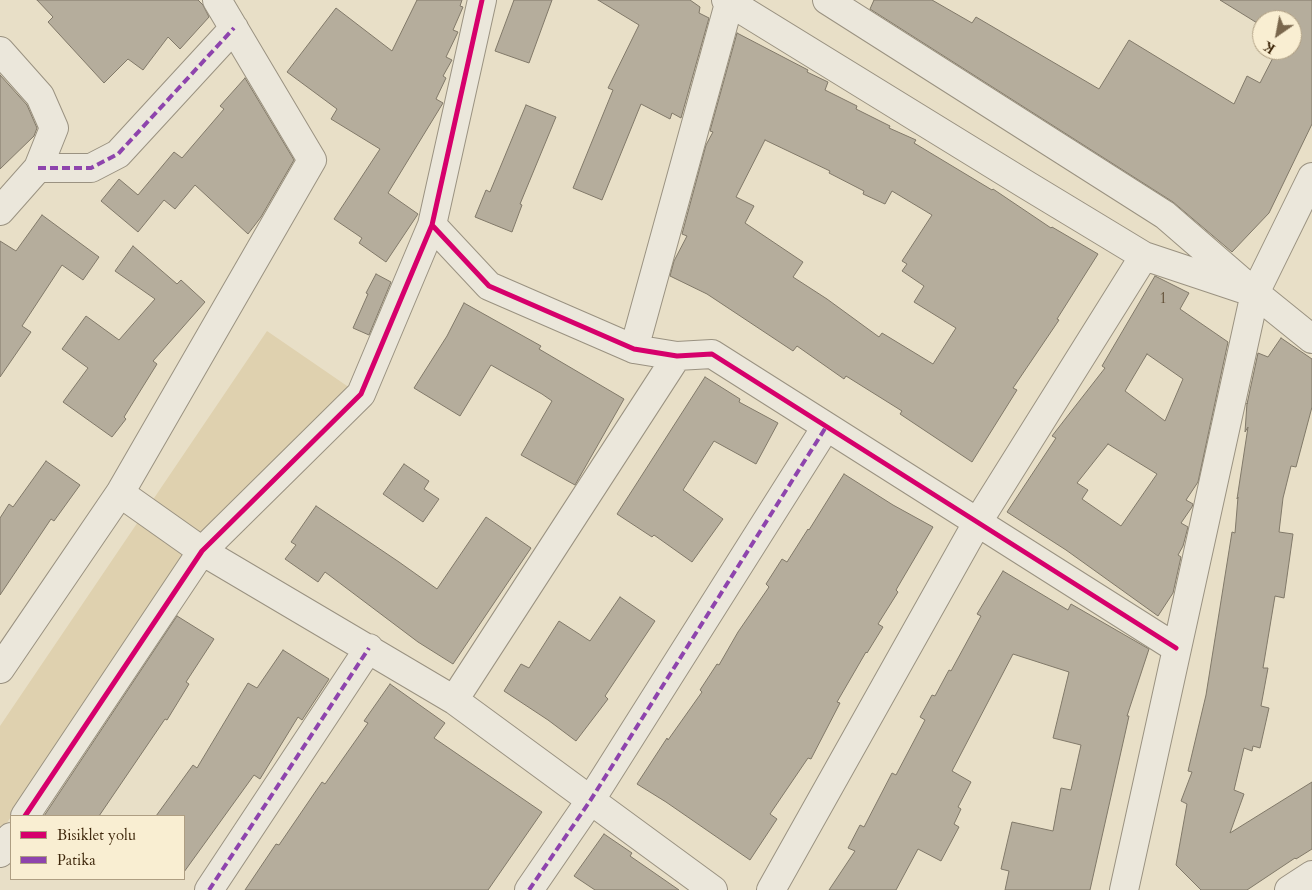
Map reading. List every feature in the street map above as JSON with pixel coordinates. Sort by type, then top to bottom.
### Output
[{"type":"street","points":[[0,669],[120,493],[312,160],[217,0]]},
{"type":"street","points":[[26,815],[202,551],[361,394],[432,225],[482,0]]},
{"type":"street","points":[[827,0],[1165,215],[1255,293],[1312,339]]},
{"type":"street","points":[[634,349],[728,1],[1144,256],[1255,293]]},
{"type":"street","points":[[38,168],[91,168],[118,154],[234,28]]},
{"type":"street","points":[[0,51],[40,96],[54,128],[38,168],[0,211]]},
{"type":"street","points":[[1124,890],[1255,293],[1312,177]]},
{"type":"street","points":[[432,225],[489,286],[634,349],[677,356],[712,354],[1176,648]]},
{"type":"street","points":[[771,890],[978,523],[1144,256]]},
{"type":"street","points":[[454,700],[677,356]]},
{"type":"street","points":[[529,890],[590,801],[826,427]]},
{"type":"street","points":[[120,493],[202,551],[454,700],[713,890]]},
{"type":"street","points":[[209,890],[369,648]]},
{"type":"street","points":[[0,853],[10,838]]},
{"type":"street","points":[[1288,890],[1312,876]]},
{"type":"shaded area","points":[[267,331],[350,388],[202,535],[12,815],[10,815],[10,818],[0,833],[0,726]]},
{"type":"building","points":[[37,0],[198,0],[209,17],[180,49],[168,37],[143,70],[128,59],[104,83],[48,22],[53,17]]},
{"type":"building","points":[[417,0],[462,0],[460,6],[463,7],[453,30],[458,32],[446,57],[452,60],[443,76],[446,78],[436,99],[443,103],[388,193],[418,214],[386,262],[359,243],[362,238],[334,219],[380,149],[331,119],[337,109],[287,72],[336,8],[392,51]]},
{"type":"building","points":[[514,0],[552,0],[529,63],[495,51]]},
{"type":"building","points":[[598,0],[690,0],[700,7],[699,13],[709,18],[681,118],[672,113],[670,119],[641,104],[602,200],[573,188],[613,90],[608,88],[639,25]]},
{"type":"building","points":[[874,0],[932,0],[972,23],[976,17],[1099,89],[1129,40],[1234,104],[1247,76],[1260,83],[1272,60],[1302,60],[1302,10],[1252,10],[1252,20],[1220,0],[1312,0],[1312,124],[1269,213],[1232,252],[1173,202],[870,9]]},
{"type":"building","points":[[737,33],[828,82],[825,90],[857,106],[856,109],[890,126],[889,128],[916,140],[914,143],[993,189],[1051,228],[1098,254],[1057,319],[1059,320],[1013,388],[1017,390],[972,462],[900,414],[902,411],[846,376],[844,379],[797,346],[793,351],[707,294],[670,276],[674,261],[687,236],[682,234],[706,145],[713,132],[710,131]],"holes":[[[765,140],[830,171],[829,173],[864,191],[863,194],[885,204],[892,191],[932,215],[902,261],[907,264],[902,271],[924,286],[914,302],[956,328],[933,364],[882,333],[879,337],[793,277],[803,262],[745,223],[754,206],[736,197]]]},
{"type":"building","points":[[0,75],[27,105],[37,128],[34,136],[0,169]]},
{"type":"building","points":[[245,78],[294,160],[261,217],[248,234],[195,185],[175,209],[164,200],[138,232],[101,201],[119,179],[138,195],[174,152],[182,158],[224,109],[220,106]]},
{"type":"building","points":[[526,105],[556,117],[520,204],[522,205],[512,232],[475,217],[486,190],[490,192]]},
{"type":"building","points":[[42,215],[99,257],[83,280],[62,265],[22,326],[31,332],[0,377],[0,241],[16,251]]},
{"type":"building","points":[[133,246],[177,284],[181,280],[205,302],[153,361],[157,364],[124,417],[126,419],[112,437],[63,402],[88,368],[62,349],[86,316],[119,340],[155,299],[115,271]]},
{"type":"building","points":[[376,274],[391,282],[369,335],[353,328],[368,294],[366,293]]},
{"type":"building","points":[[1155,276],[1189,293],[1180,309],[1228,342],[1198,482],[1186,500],[1193,504],[1181,523],[1188,527],[1183,546],[1178,555],[1181,557],[1173,593],[1158,616],[1066,550],[1007,512],[1056,438],[1052,436],[1105,368],[1102,366]],"holes":[[[1147,354],[1183,379],[1165,421],[1125,391]],[[1108,444],[1157,474],[1121,526],[1082,499],[1088,490],[1077,483]]]},
{"type":"building","points":[[464,303],[541,346],[539,349],[624,399],[575,485],[521,455],[552,401],[542,394],[491,365],[460,416],[414,388],[447,336]]},
{"type":"building","points":[[1281,338],[1312,359],[1312,407],[1296,467],[1291,466],[1283,498],[1279,532],[1293,534],[1284,598],[1275,596],[1263,668],[1268,668],[1261,706],[1269,708],[1260,748],[1253,746],[1252,751],[1244,748],[1234,790],[1244,794],[1230,833],[1312,782],[1312,849],[1247,890],[1201,890],[1176,865],[1187,804],[1181,801],[1192,772],[1188,771],[1206,695],[1232,532],[1235,533],[1238,497],[1237,499],[1248,427],[1245,432],[1247,403],[1258,353],[1268,357]]},
{"type":"building","points":[[705,377],[740,399],[739,402],[778,423],[756,464],[714,441],[683,490],[723,519],[692,562],[654,535],[652,537],[617,514]]},
{"type":"building","points":[[46,461],[80,485],[54,521],[51,519],[0,595],[0,518],[9,504],[13,507]]},
{"type":"building","points":[[404,464],[429,481],[424,489],[439,499],[423,522],[383,494]]},
{"type":"building","points":[[844,474],[893,505],[933,527],[896,590],[898,592],[878,624],[883,627],[837,702],[840,703],[811,759],[808,758],[770,814],[777,819],[750,860],[637,784],[667,738],[668,740],[702,692],[700,690],[717,664],[719,665],[738,632],[769,587],[766,584],[782,559],[787,562]]},
{"type":"building","points":[[316,506],[437,589],[486,517],[531,548],[453,664],[418,642],[325,572],[318,582],[285,559],[296,545],[291,542]]},
{"type":"building","points":[[1003,571],[1068,610],[1071,604],[1149,649],[1127,716],[1129,716],[1090,890],[1005,890],[1009,871],[1001,869],[1012,822],[1053,831],[1061,788],[1071,790],[1081,745],[1053,738],[1069,672],[1013,654],[952,771],[971,782],[958,807],[961,809],[954,824],[959,827],[941,861],[918,849],[896,890],[829,890],[855,851],[848,848],[860,825],[864,827],[892,773],[896,775],[925,720],[920,717],[932,695],[935,696],[949,670],[951,671],[981,616],[977,614]]},
{"type":"building","points":[[620,597],[655,621],[605,696],[608,699],[576,741],[504,691],[521,664],[529,668],[559,621],[590,641]]},
{"type":"building","points":[[177,616],[214,639],[186,682],[189,684],[167,720],[165,719],[100,815],[45,815]]},
{"type":"building","points":[[283,650],[329,679],[302,720],[298,717],[260,779],[254,775],[185,871],[185,815],[157,815],[193,765],[197,768],[248,683],[257,688]]},
{"type":"building","points":[[390,684],[445,723],[434,738],[542,812],[488,890],[245,890],[276,844],[279,845],[322,782],[325,784],[368,723],[364,721]]},
{"type":"building","points":[[604,834],[632,853],[630,856],[679,890],[595,890],[574,876]]},
{"type":"marked path","points":[[38,168],[91,168],[118,154],[234,28]]},
{"type":"marked path","points":[[529,890],[590,801],[826,427]]},
{"type":"marked path","points":[[209,890],[369,648]]},
{"type":"cycle path","points":[[26,815],[202,551],[361,394],[432,225],[482,0]]},
{"type":"cycle path","points":[[432,225],[489,286],[634,349],[677,356],[712,354],[1176,648]]}]
